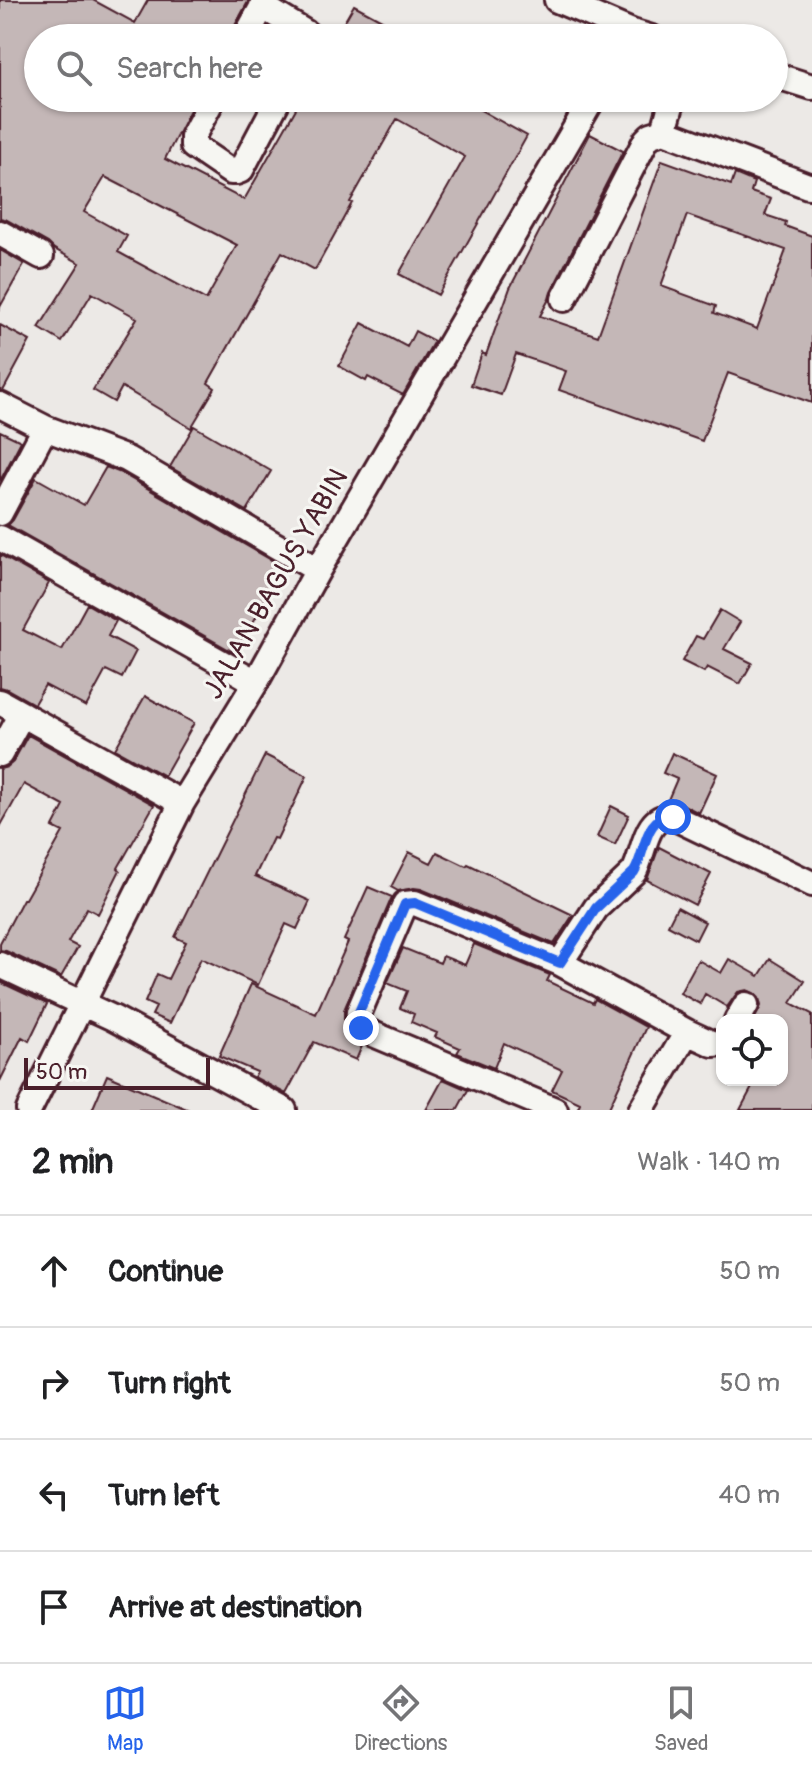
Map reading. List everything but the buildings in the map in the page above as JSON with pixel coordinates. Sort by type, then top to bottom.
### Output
[{"type":"street","points":[[557,0],[610,24]]},
{"type":"street","points":[[253,24],[264,3],[293,24]]},
{"type":"street","points":[[788,79],[812,87]]},
{"type":"street","points":[[206,112],[193,136],[193,146],[231,172],[241,170],[272,112]]},
{"type":"street","name":"JALAN BAGUS YABIN","points":[[29,1110],[182,803],[256,682],[585,112]]},
{"type":"street","points":[[664,131],[669,112]]},
{"type":"street","points":[[564,299],[651,135],[664,131],[812,186]]},
{"type":"street","points":[[0,233],[41,256]]},
{"type":"street","points":[[0,405],[45,428],[127,459],[318,570]]},
{"type":"street","points":[[0,513],[45,428]]},
{"type":"street","points":[[0,538],[256,682]]},
{"type":"street","points":[[0,702],[182,803]]},
{"type":"street","points":[[0,754],[22,714]]},
{"type":"street","points":[[560,963],[596,908],[634,872],[652,825],[665,816],[673,817],[812,884]]},
{"type":"street","points":[[555,1110],[366,1031],[359,1023],[359,1012],[402,908],[408,903],[415,903],[560,963],[687,1032],[716,1044]]},
{"type":"street","points":[[0,965],[113,1018],[284,1110]]},
{"type":"street","points":[[641,1110],[687,1032]]},
{"type":"route","points":[[361,1028],[359,1012],[405,904],[415,903],[560,963],[596,908],[634,872],[652,825],[657,819],[673,817]]}]
